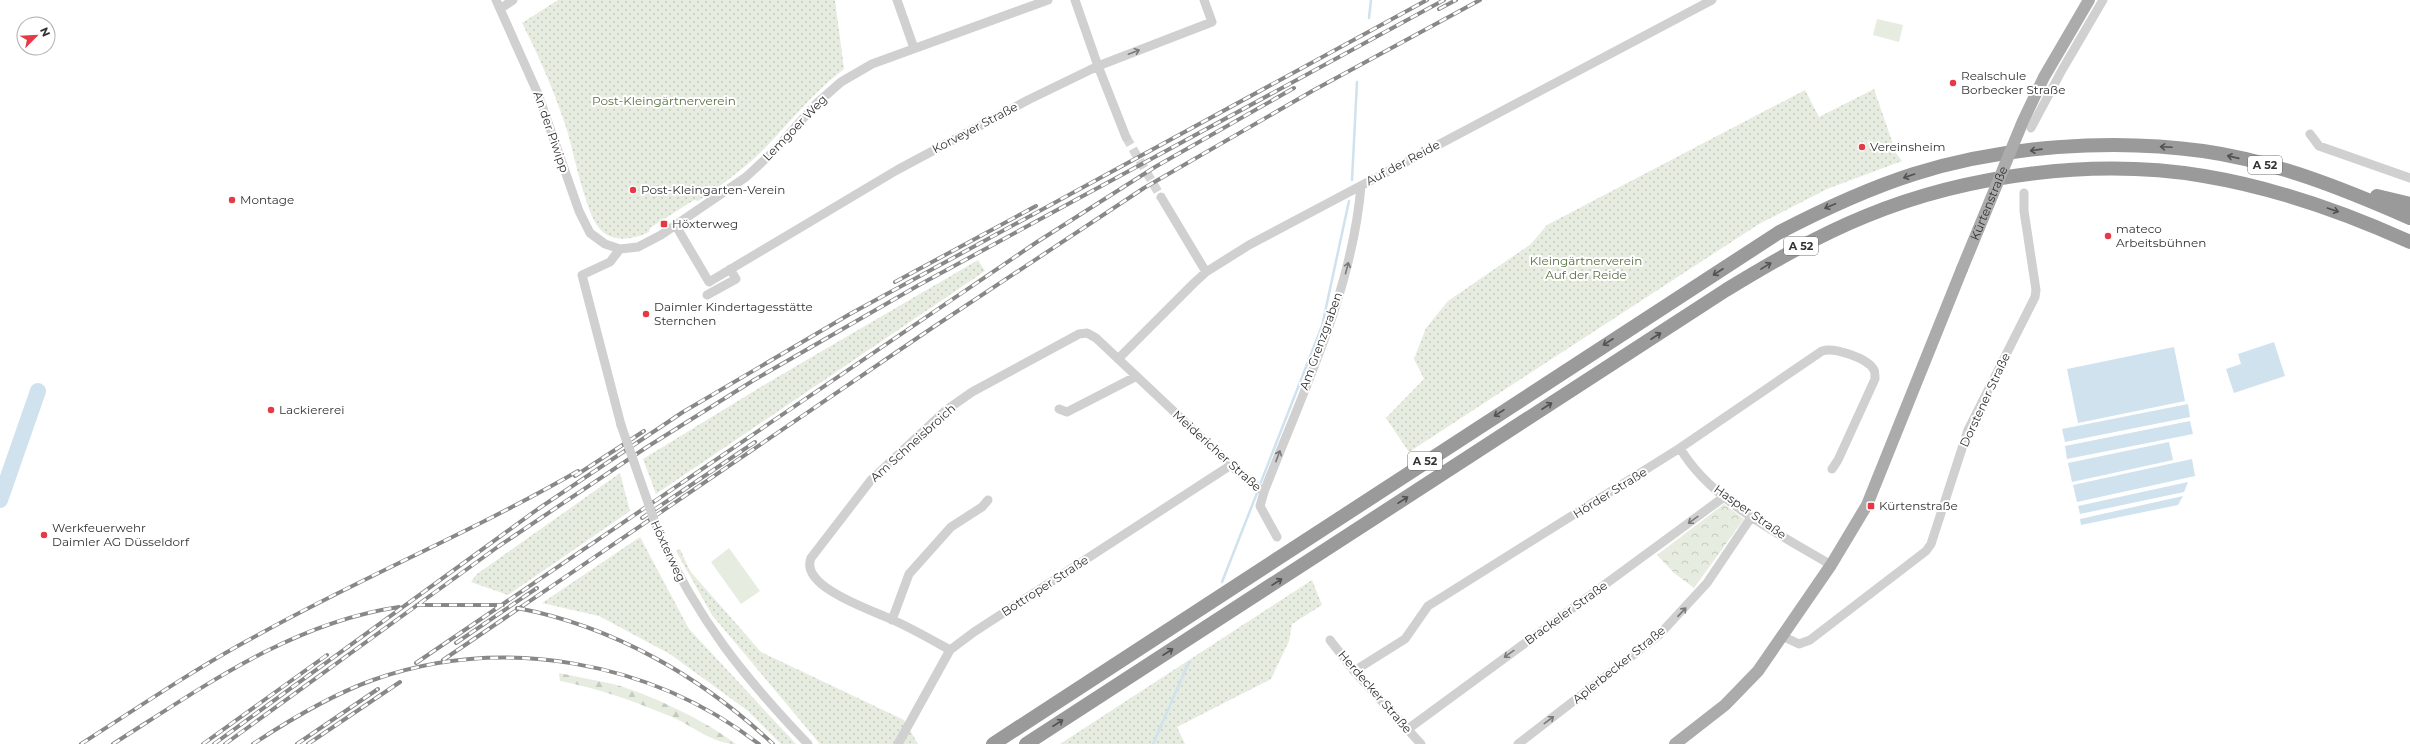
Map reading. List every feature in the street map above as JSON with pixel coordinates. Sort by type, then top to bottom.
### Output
[{"type":"highway","name":"A 52","points":[[993,744],[1778,233],[1823,210],[1866,191],[1915,174],[1970,160],[2051,148],[2135,146],[2204,151],[2287,170],[2410,218]]},
{"type":"highway","name":"A 52","points":[[1026,744],[1726,290],[1782,256],[1868,215],[1915,198],[1986,181],[2039,173],[2087,169],[2131,170],[2203,176],[2296,197],[2356,218],[2410,242]]},
{"type":"highway","points":[[2324,184],[2410,204]]},
{"type":"main road","name":"Kürtenstraße","points":[[1675,744],[1725,705],[1742,689],[1782,636],[1831,565],[1867,505],[2023,121],[2044,77],[2089,0]]},
{"type":"street","points":[[498,4],[513,0]]},
{"type":"street","points":[[897,0],[914,48]]},
{"type":"street","name":"Lemgoer Weg","points":[[620,249],[638,247],[676,226],[746,177],[774,152],[816,104],[841,82],[872,64],[1048,0]]},
{"type":"street","points":[[1075,0],[1098,66],[1126,137]]},
{"type":"street","name":"Korveyer Straße","points":[[709,282],[897,170],[1098,66],[1212,22],[1204,0]]},
{"type":"street","name":"Auf der Reide","points":[[1118,359],[1206,272],[1249,245],[1712,0]]},
{"type":"street","points":[[2031,128],[2103,0]]},
{"type":"street","name":"An der Piwipp","points":[[498,4],[538,94],[564,172],[585,223],[590,233],[598,240],[620,249]]},
{"type":"street","points":[[2310,134],[2319,146],[2410,178]]},
{"type":"street","name":"Am Grenzgraben","points":[[1264,492],[1327,329],[1348,266],[1361,186]]},
{"type":"street","name":"Dorstener Straße","points":[[1782,636],[1799,644],[1810,640],[1926,551],[1931,544],[1968,430],[2035,297],[2036,290],[2024,211],[2024,193]]},
{"type":"street","points":[[1161,197],[1206,272]]},
{"type":"street","points":[[676,226],[709,282],[710,293],[736,279],[730,269]]},
{"type":"street","name":"Höxterweg","points":[[620,249],[610,262],[582,275],[621,425],[659,534],[690,597],[722,647],[758,692],[808,744]]},
{"type":"street","name":"Am Schneisbroich","points":[[892,620],[845,600],[816,578],[811,570],[811,558],[871,480],[945,411],[972,392],[1079,334],[1087,333],[1096,338],[1118,359]]},
{"type":"street","name":"Hörder Straße","points":[[1354,671],[1405,638],[1428,606],[1680,448],[1822,351],[1829,349],[1839,350],[1868,363],[1874,370],[1875,379],[1832,469]]},
{"type":"street","name":"Meidericher Straße","points":[[1118,359],[1231,465],[1264,492],[1260,506],[1277,537]]},
{"type":"street","points":[[1059,409],[1067,412],[1135,376]]},
{"type":"street","name":"Hasper Straße","points":[[1680,448],[1699,474],[1724,497],[1831,565]]},
{"type":"street","name":"Bottroper Straße","points":[[898,744],[950,650],[974,632],[1231,465]]},
{"type":"street","name":"Brackeler Straße","points":[[1408,729],[1724,497]]},
{"type":"street","points":[[950,650],[892,620],[909,574],[951,527],[982,507],[988,500]]},
{"type":"street","name":"Aplerbecker Straße","points":[[1518,744],[1659,635],[1708,583],[1752,516]]},
{"type":"street","name":"Herdecker Straße","points":[[1330,640],[1354,671],[1421,744]]},
{"type":"green space","name":"Post-Kleingärtnerverein","points":[[558,0],[835,0],[844,69],[811,98],[761,152],[723,184],[698,201],[694,200],[650,228],[649,232],[636,237],[622,239],[616,238],[604,233],[594,221],[580,180],[566,127],[546,74],[522,23]]},
{"type":"green space","points":[[1877,19],[1903,25],[1899,42],[1873,35]]},
{"type":"green space","name":"Kleingärtnerverein Auf der Reide","points":[[1874,89],[1896,153],[1902,161],[1827,189],[1759,224],[1409,452],[1386,418],[1424,379],[1414,359],[1426,328],[1448,301],[1531,244],[1547,225],[1805,90],[1819,117]]},
{"type":"green space","points":[[978,260],[985,271],[656,494],[643,459],[769,382]]},
{"type":"green space","points":[[620,473],[630,511],[508,595],[471,582],[477,574]]},
{"type":"green space","points":[[1724,504],[1744,519],[1694,588],[1674,573],[1657,555]]},
{"type":"green space","points":[[640,537],[689,629],[796,744],[781,744],[748,711],[670,654],[599,616],[542,603]]},
{"type":"green space","points":[[729,548],[760,591],[741,604],[711,562]]},
{"type":"green space","points":[[680,549],[690,571],[761,652],[904,720],[918,744],[820,744],[712,615],[676,551]]},
{"type":"green space","points":[[1312,580],[1322,605],[1292,624],[1289,641],[1271,679],[1177,727],[1185,744],[1060,744]]},
{"type":"green space","points":[[559,673],[613,684],[644,694],[709,726],[736,744],[711,738],[672,717],[631,701],[588,687],[560,681]]},
{"type":"water","points":[[2274,342],[2285,376],[2234,393],[2226,369],[2241,364],[2238,354]]},
{"type":"water","points":[[2174,347],[2185,401],[2078,423],[2067,369]]},
{"type":"water","points":[[2188,404],[2190,417],[2065,442],[2062,429]]},
{"type":"water","points":[[2190,421],[2193,434],[2067,459],[2065,446]]},
{"type":"water","points":[[2169,442],[2173,460],[2072,482],[2068,463]]},
{"type":"water","points":[[2192,459],[2195,476],[2077,502],[2073,485]]},
{"type":"water","points":[[2188,482],[2184,492],[2080,514],[2078,506]]},
{"type":"water","points":[[2183,496],[2178,505],[2081,525],[2080,519]]},
{"type":"waterway","points":[[1369,18],[1371,0]]},
{"type":"waterway","points":[[1352,180],[1357,82]]},
{"type":"waterway","points":[[1261,482],[1322,326],[1349,201]]},
{"type":"waterway","points":[[0,500],[38,391]]},
{"type":"waterway","points":[[1222,582],[1257,493]]},
{"type":"waterway","points":[[1153,744],[1189,662]]},
{"type":"tunnel","points":[[1126,137],[1161,197]]},
{"type":"railway","points":[[214,744],[538,509],[683,412],[850,314],[1427,0]]},
{"type":"railway","points":[[225,744],[499,546],[647,447],[754,380],[919,285],[1444,0]]},
{"type":"railway","points":[[1439,9],[1456,0]]},
{"type":"railway","points":[[443,660],[932,328],[1144,188],[1314,90],[1480,0]]},
{"type":"railway","points":[[416,663],[1037,242],[1155,167],[1294,88]]},
{"type":"railway","points":[[895,282],[1036,206]]},
{"type":"railway","points":[[575,476],[644,431]]},
{"type":"railway","points":[[642,518],[755,442]]},
{"type":"railway","points":[[81,744],[190,674],[234,648],[296,614],[499,514],[578,471]]},
{"type":"railway","points":[[456,643],[537,588]]},
{"type":"railway","points":[[417,605],[503,605]]},
{"type":"railway","points":[[113,744],[215,680],[249,660],[285,642],[321,627],[359,615],[399,607]]},
{"type":"railway","points":[[517,608],[553,616],[588,627],[621,641],[654,658],[686,676],[717,697],[773,744]]},
{"type":"railway","points":[[203,744],[327,655]]},
{"type":"railway","points":[[253,744],[312,708],[357,686],[373,680],[422,666],[473,659],[523,658],[574,664],[623,675],[671,693],[717,716],[759,744]]},
{"type":"railway","points":[[308,744],[400,682]]},
{"type":"railway","points":[[297,744],[378,689]]},
{"type":"place","name":"Realschule Borbecker Straße","points":[[1953,83]]},
{"type":"place","name":"Vereinsheim","points":[[1862,147]]},
{"type":"place","name":"Post-Kleingarten-Verein","points":[[633,190]]},
{"type":"place","name":"Montage","points":[[232,200]]},
{"type":"place","name":"Höxterweg","points":[[664,224]]},
{"type":"place","name":"mateco Arbeitsbühnen","points":[[2108,236]]},
{"type":"place","name":"Daimler Kindertagesstätte Sternchen","points":[[646,314]]},
{"type":"place","name":"Lackiererei","points":[[271,410]]},
{"type":"place","name":"Kürtenstraße","points":[[1871,506]]},
{"type":"place","name":"Werkfeuerwehr Daimler AG Düsseldorf","points":[[44,535]]}]
